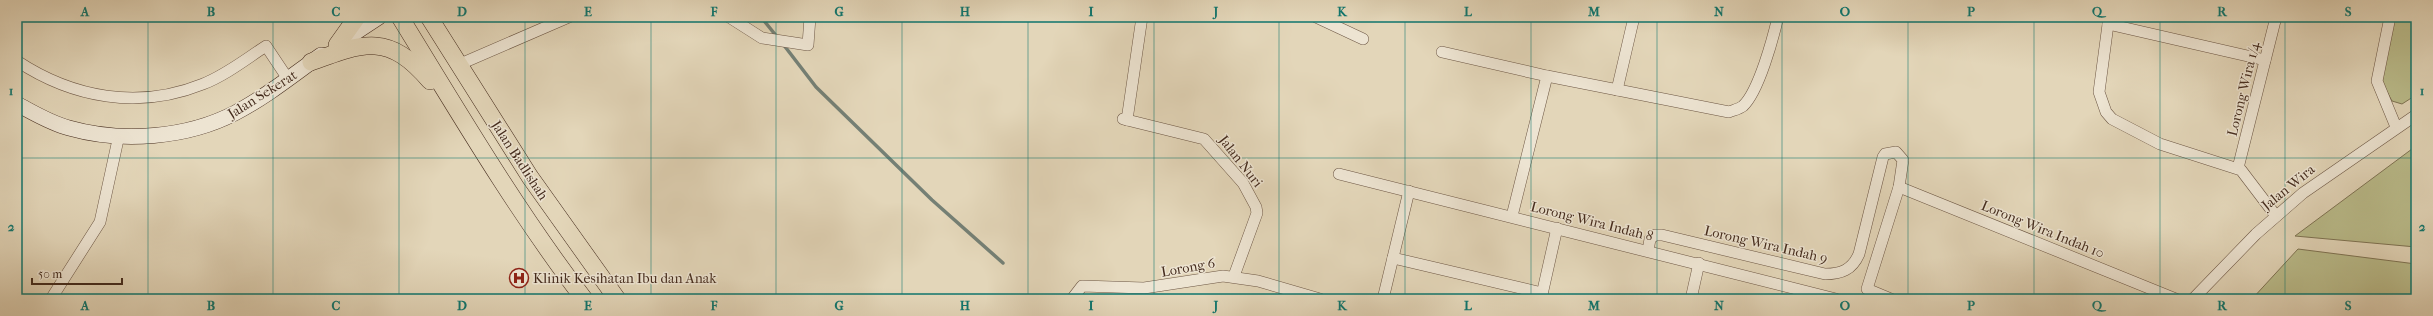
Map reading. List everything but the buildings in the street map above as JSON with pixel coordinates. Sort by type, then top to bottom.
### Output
[{"type":"main road","points":[[337,45],[357,17]]},
{"type":"main road","name":"Jalan Badlishah","points":[[400,17],[462,118],[552,257],[584,299]]},
{"type":"main road","name":"Jalan Badlishah","points":[[429,17],[534,183],[617,299]]},
{"type":"main road","points":[[311,62],[343,50],[361,47],[386,47],[403,54],[417,66],[462,118]]},
{"type":"street","name":"Jalan Sekerat","points":[[17,104],[37,115],[70,128],[119,135],[159,134],[201,127],[250,105],[379,17]]},
{"type":"street","points":[[458,64],[569,17]]},
{"type":"street","points":[[728,17],[751,32],[772,40],[808,45],[810,17]]},
{"type":"street","name":"Jalan Nuri","points":[[1142,17],[1125,120],[1204,139],[1243,183],[1256,207],[1257,213],[1234,276]]},
{"type":"street","points":[[1316,17],[1363,39]]},
{"type":"street","points":[[1617,90],[1634,17]]},
{"type":"street","points":[[1442,52],[1547,76],[1729,112],[1737,110],[1748,99],[1759,78],[1778,17]]},
{"type":"street","name":"Lorong Wira 1/4","points":[[2238,168],[2276,17]]},
{"type":"street","points":[[2390,17],[2377,81],[2396,127]]},
{"type":"street","points":[[2265,60],[2108,20],[2099,92],[2101,105],[2109,116],[2160,144],[2238,168],[2244,173],[2276,216]]},
{"type":"street","points":[[17,61],[70,89],[84,93],[132,98],[181,92],[204,83],[266,46],[288,78]]},
{"type":"street","points":[[1512,216],[1547,76]]},
{"type":"street","name":"Jalan Wira","points":[[2193,299],[2276,216],[2303,193],[2396,127],[2416,115]]},
{"type":"street","points":[[51,299],[100,222],[119,135]]},
{"type":"street","name":"Lorong Wira Indah 9","points":[[1648,251],[1650,239],[1655,235],[1662,235],[1825,274],[1844,272],[1856,261],[1859,254],[1881,162],[1885,154],[1896,152],[1903,160],[1899,187],[1865,294],[1891,299]]},
{"type":"street","name":"Lorong Wira Indah 8","points":[[1340,174],[1699,263],[1836,299]]},
{"type":"street","name":"Lorong Wira Indah 10","points":[[1899,187],[2176,299]]},
{"type":"street","points":[[1383,299],[1409,191]]},
{"type":"street","points":[[1393,258],[1542,296],[1557,228]]},
{"type":"street","points":[[1691,299],[1699,263]]},
{"type":"street","name":"Lorong 6","points":[[1072,299],[1082,286],[1144,288],[1173,285],[1212,276],[1234,276],[1320,299]]},
{"type":"green space","points":[[2395,17],[2416,17],[2416,95],[2402,104],[2392,101],[2381,81]]},
{"type":"green space","points":[[2416,146],[2416,247],[2295,236]]},
{"type":"green space","points":[[2298,249],[2416,264],[2416,299],[2252,299]]},
{"type":"waterway","points":[[761,17],[778,38]]},
{"type":"waterway","points":[[783,44],[816,87],[932,200],[1003,263]]},
{"type":"place","name":"Klinik Kesihatan Ibu dan Anak","points":[[519,278]]}]
